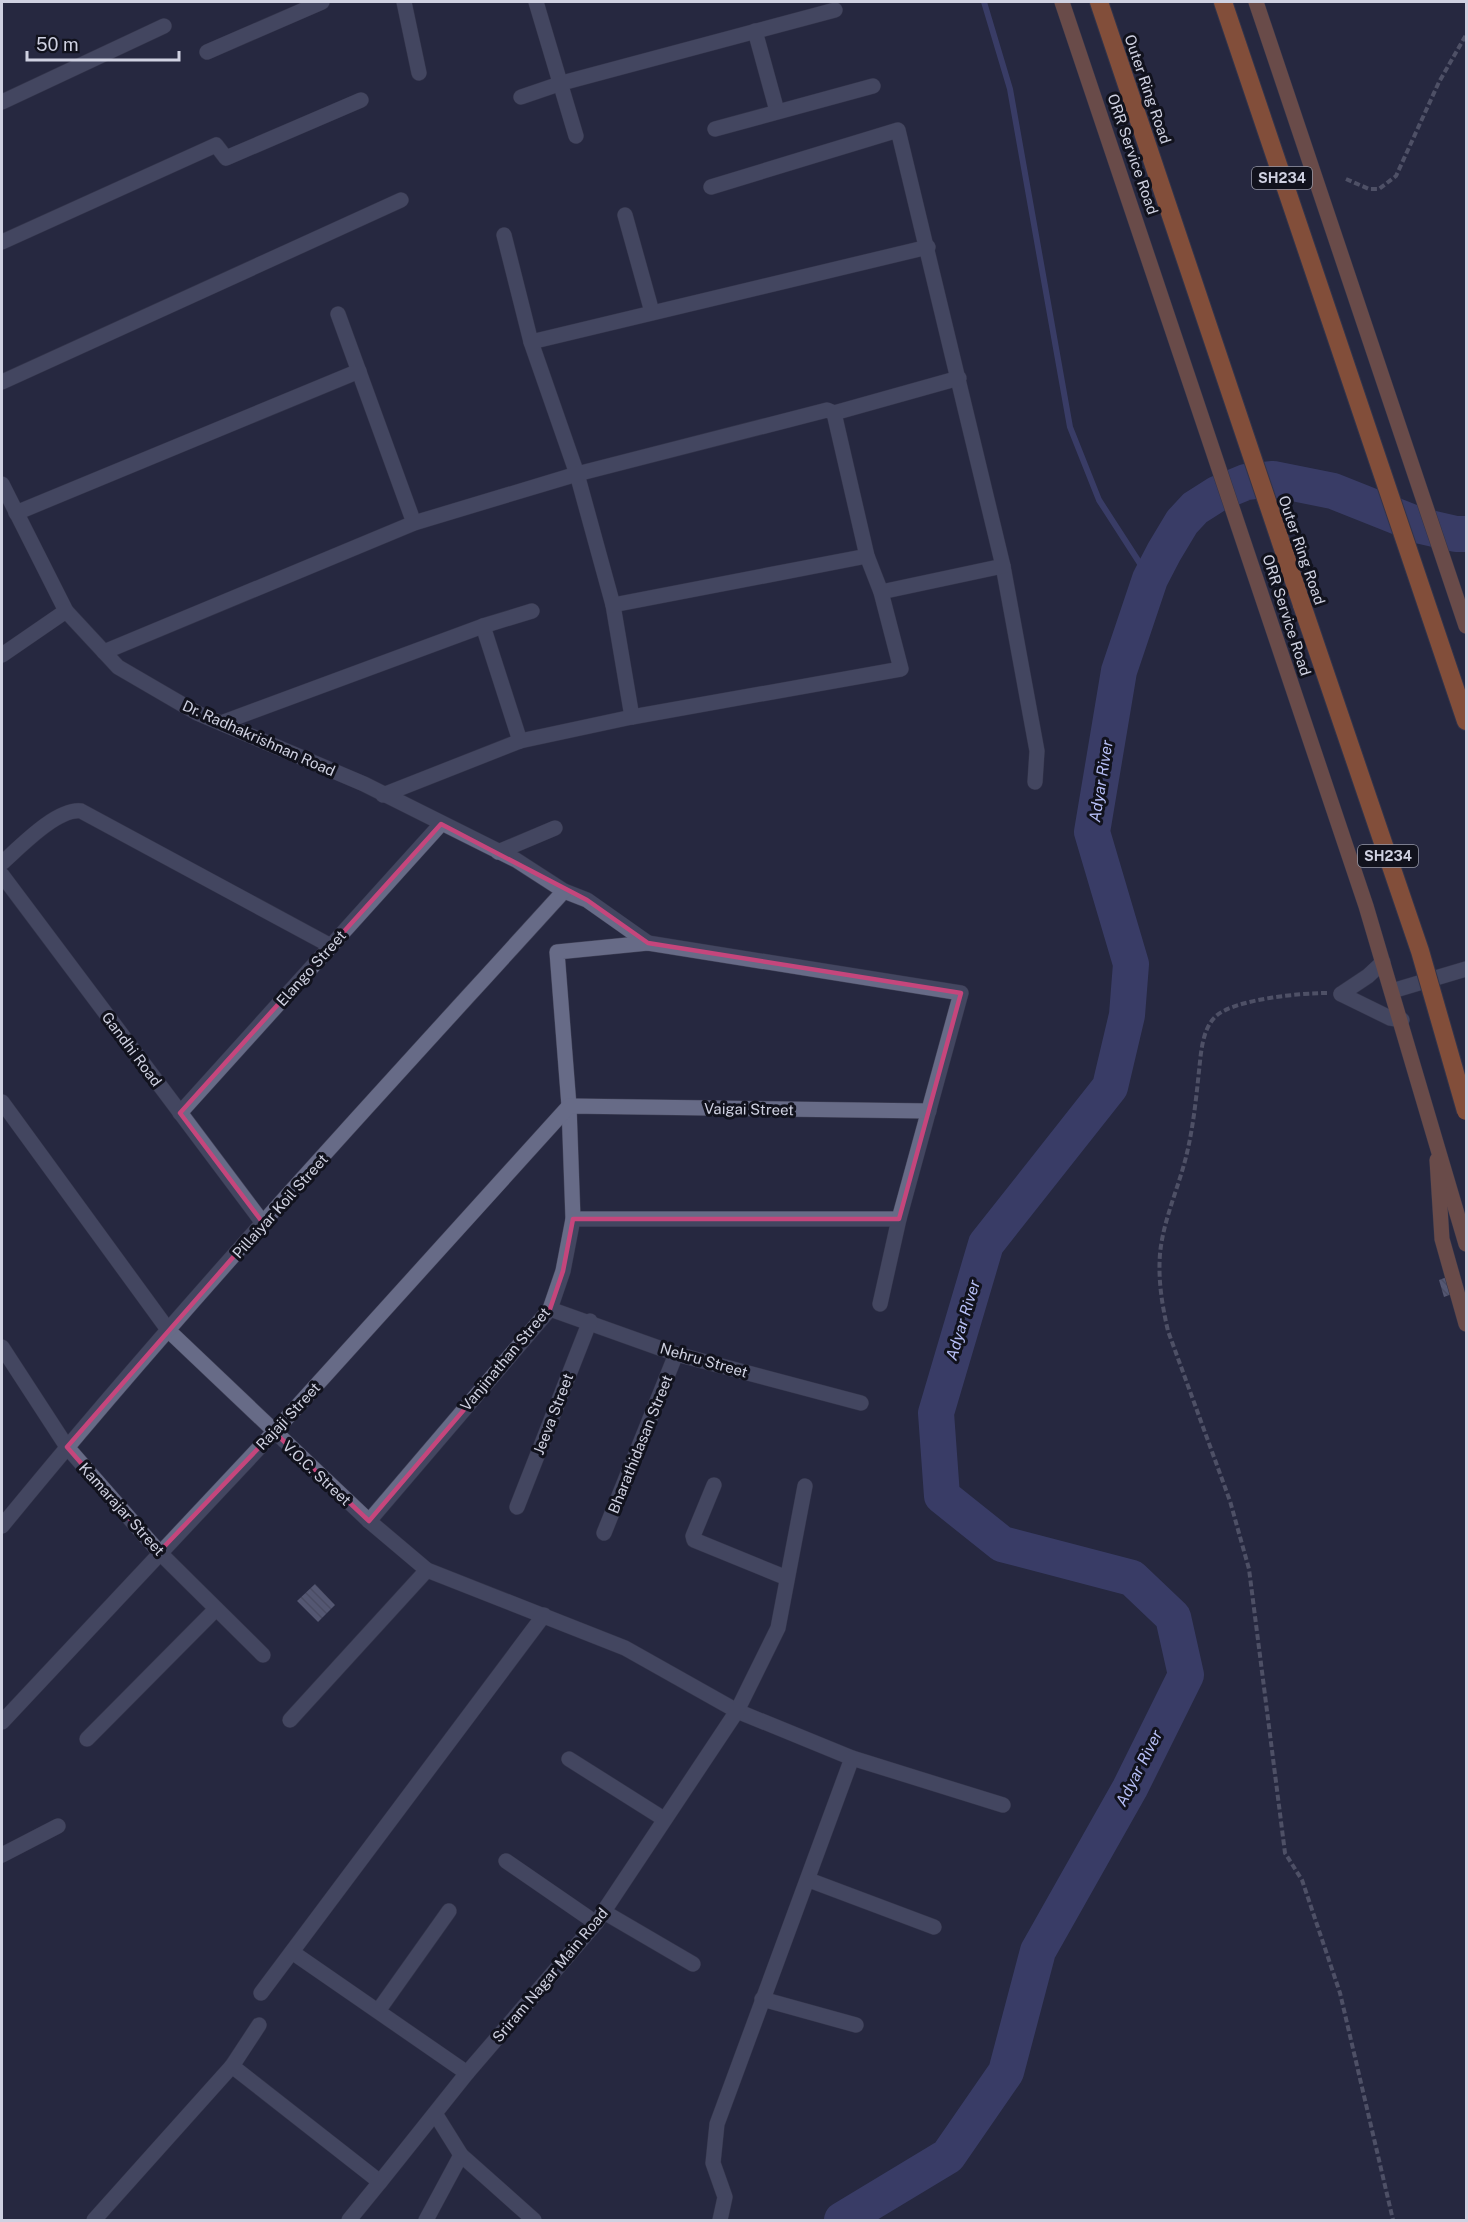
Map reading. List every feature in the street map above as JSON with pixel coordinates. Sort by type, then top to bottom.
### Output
[{"type":"highway","name":"Outer Ring Road","points":[[1100,2],[1420,951],[1467,1111]]},
{"type":"highway","name":"SH234","points":[[1223,2],[1467,721]]},
{"type":"main road","name":"ORR Service Road","points":[[1062,2],[1215,453],[1402,1020],[1467,1244]]},
{"type":"main road","points":[[1256,2],[1467,626]]},
{"type":"main road","points":[[1437,1140],[1438,1201],[1442,1239],[1467,1324]]},
{"type":"street","points":[[207,52],[322,2]]},
{"type":"street","points":[[404,2],[419,73]]},
{"type":"street","points":[[536,2],[576,136]]},
{"type":"street","points":[[520,97],[562,83],[835,10]]},
{"type":"street","points":[[2,102],[164,26]]},
{"type":"street","points":[[755,31],[777,111]]},
{"type":"street","points":[[715,129],[873,86]]},
{"type":"street","points":[[2,242],[216,145],[226,158],[361,100]]},
{"type":"street","points":[[711,187],[898,130],[1003,566],[1037,751],[1035,782]]},
{"type":"street","points":[[2,382],[401,200]]},
{"type":"street","points":[[625,215],[652,312]]},
{"type":"street","points":[[504,235],[531,342],[577,474],[613,605],[632,717]]},
{"type":"street","points":[[531,342],[928,247]]},
{"type":"street","points":[[338,314],[414,523]]},
{"type":"street","points":[[16,513],[359,370]]},
{"type":"street","points":[[104,652],[414,523],[577,474],[827,410],[834,412],[959,378]]},
{"type":"street","points":[[383,795],[520,741],[632,717],[901,669],[881,592],[867,556],[834,412]]},
{"type":"street","name":"Dr. Radhakrishnan Road","points":[[2,484],[66,611],[118,667],[197,713],[364,784],[498,852],[564,891],[587,900],[648,943]]},
{"type":"street","points":[[613,605],[867,556]]},
{"type":"street","points":[[881,592],[1003,566]]},
{"type":"street","points":[[2,655],[66,611]]},
{"type":"street","points":[[221,723],[483,626],[532,612]]},
{"type":"street","points":[[483,626],[520,741]]},
{"type":"street","points":[[2,862],[60,815],[72,810],[81,811],[331,946]]},
{"type":"street","name":"Elango Street","points":[[180,1113],[441,824]]},
{"type":"street","points":[[498,852],[555,828]]},
{"type":"street","name":"Gandhi Road","points":[[2,874],[263,1223]]},
{"type":"street","name":"Pillaiyar Koil Street","points":[[2,1526],[67,1446],[263,1223],[564,891]]},
{"type":"street","points":[[648,943],[961,993],[899,1219],[880,1304]]},
{"type":"street","name":"Vanjinathan Street","points":[[369,1521],[550,1309],[563,1271],[573,1219],[570,1106],[557,952],[648,943]]},
{"type":"street","points":[[1341,994],[1368,976],[1383,962]]},
{"type":"street","points":[[1392,992],[1467,969]]},
{"type":"street","points":[[1341,994],[1390,1018],[1402,1020]]},
{"type":"street","name":"V.O.C. Street","points":[[2,1102],[169,1331],[369,1521],[427,1570],[625,1648],[737,1711],[852,1758],[1003,1805]]},
{"type":"street","name":"Vaigai Street","points":[[570,1106],[929,1111]]},
{"type":"street","name":"Rajaji Street","points":[[2,1722],[274,1432],[570,1106]]},
{"type":"street","points":[[573,1219],[899,1219]]},
{"type":"street","name":"Nehru Street","points":[[550,1309],[590,1321],[676,1354],[861,1403]]},
{"type":"street","name":"Jeeva Street","points":[[517,1507],[590,1321]]},
{"type":"street","name":"Kamarajar Street","points":[[2,1347],[67,1446],[159,1552],[263,1655]]},
{"type":"street","name":"Bharathidasan Street","points":[[604,1533],[676,1354]]},
{"type":"street","points":[[714,1485],[693,1536],[694,1540],[788,1578]]},
{"type":"street","name":"Sriram Nagar Main Road","points":[[349,2220],[436,2115],[467,2073],[600,1918],[737,1711],[778,1629],[805,1486]]},
{"type":"street","points":[[290,1720],[427,1570]]},
{"type":"street","points":[[87,1739],[216,1609]]},
{"type":"street","points":[[261,1993],[544,1615]]},
{"type":"street","points":[[720,2220],[725,2197],[713,2163],[717,2124],[762,1999],[809,1880],[852,1758]]},
{"type":"street","points":[[569,1759],[664,1819]]},
{"type":"street","points":[[2,1855],[58,1826]]},
{"type":"street","points":[[506,1861],[600,1918],[693,1964]]},
{"type":"street","points":[[809,1880],[934,1927]]},
{"type":"street","points":[[378,2011],[450,1911]]},
{"type":"street","points":[[292,1952],[467,2073]]},
{"type":"street","points":[[762,1999],[856,2025]]},
{"type":"street","points":[[94,2220],[232,2066],[259,2025]]},
{"type":"street","points":[[232,2066],[380,2182]]},
{"type":"street","points":[[436,2115],[461,2155],[534,2220]]},
{"type":"street","points":[[426,2220],[461,2155]]},
{"type":"path","points":[[1346,179],[1369,189],[1379,189],[1396,176],[1438,82],[1467,35]]},
{"type":"path","points":[[1341,994],[1290,996],[1244,1004],[1226,1009],[1209,1025],[1200,1061],[1194,1119],[1160,1252],[1162,1302],[1168,1331],[1230,1501],[1249,1569],[1285,1853],[1302,1880],[1340,1993],[1393,2220]]},
{"type":"highlighted area","points":[[441,824],[587,900],[648,943],[961,993],[899,1219],[573,1219],[563,1271],[550,1309],[369,1521],[274,1432],[159,1552],[67,1447],[263,1223],[180,1113]]},
{"type":"building","points":[[1447,1277],[1452,1294],[1444,1297],[1439,1280]]},
{"type":"building","points":[[315,1584],[335,1605],[318,1622],[297,1601]]},
{"type":"waterway","points":[[984,2],[1010,89],[1070,427],[1099,500],[1150,579]]},
{"type":"waterway","name":"Adyar River","points":[[842,2220],[948,2156],[1006,2072],[1038,1951],[1130,1788],[1186,1675],[1173,1617],[1132,1578],[1002,1544],[942,1496],[936,1413],[986,1244],[1110,1087],[1127,1015],[1131,964],[1092,832],[1119,671],[1150,579],[1182,522],[1195,508],[1217,494],[1246,482],[1273,479],[1333,491],[1421,526],[1466,534]]}]
